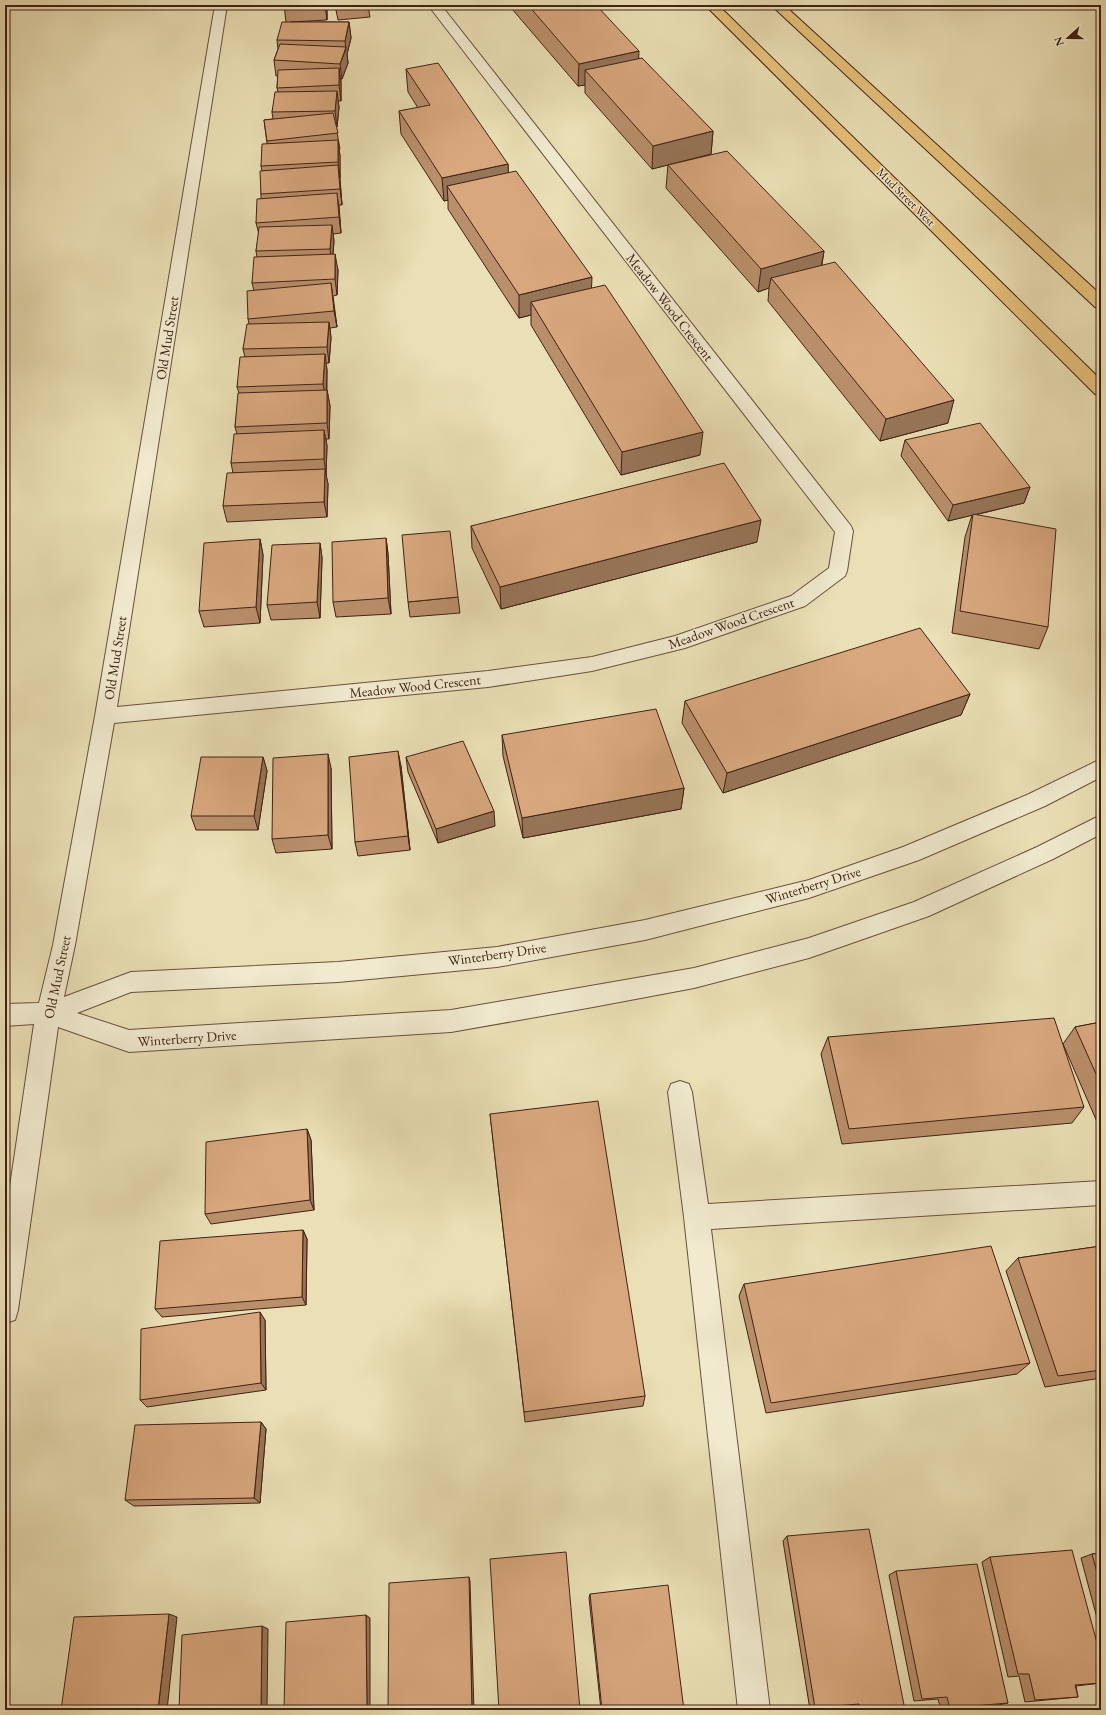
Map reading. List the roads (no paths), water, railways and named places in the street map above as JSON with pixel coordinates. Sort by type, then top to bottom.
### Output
[{"type":"main road","name":"Mud Street West","points":[[710,5],[1101,390]]},
{"type":"main road","points":[[777,5],[1101,304]]},
{"type":"street","name":"Old Mud Street","points":[[5,1310],[48,1013],[64,945],[105,716],[221,5]]},
{"type":"street","name":"Meadow Wood Crescent","points":[[105,716],[488,680],[592,664],[678,643],[798,601],[838,571],[844,531],[434,5]]},
{"type":"street","name":"Winterberry Drive","points":[[48,1013],[131,982],[338,972],[496,957],[645,930],[809,889],[911,854],[1037,800],[1101,767]]},
{"type":"street","name":"Winterberry Drive","points":[[48,1013],[129,1041],[451,1021],[593,997],[694,978],[809,948],[921,909],[1045,853],[1101,824]]},
{"type":"street","points":[[5,1015],[48,1013]]},
{"type":"street","points":[[680,1092],[697,1217],[754,1710]]},
{"type":"street","points":[[697,1217],[1101,1193]]}]
